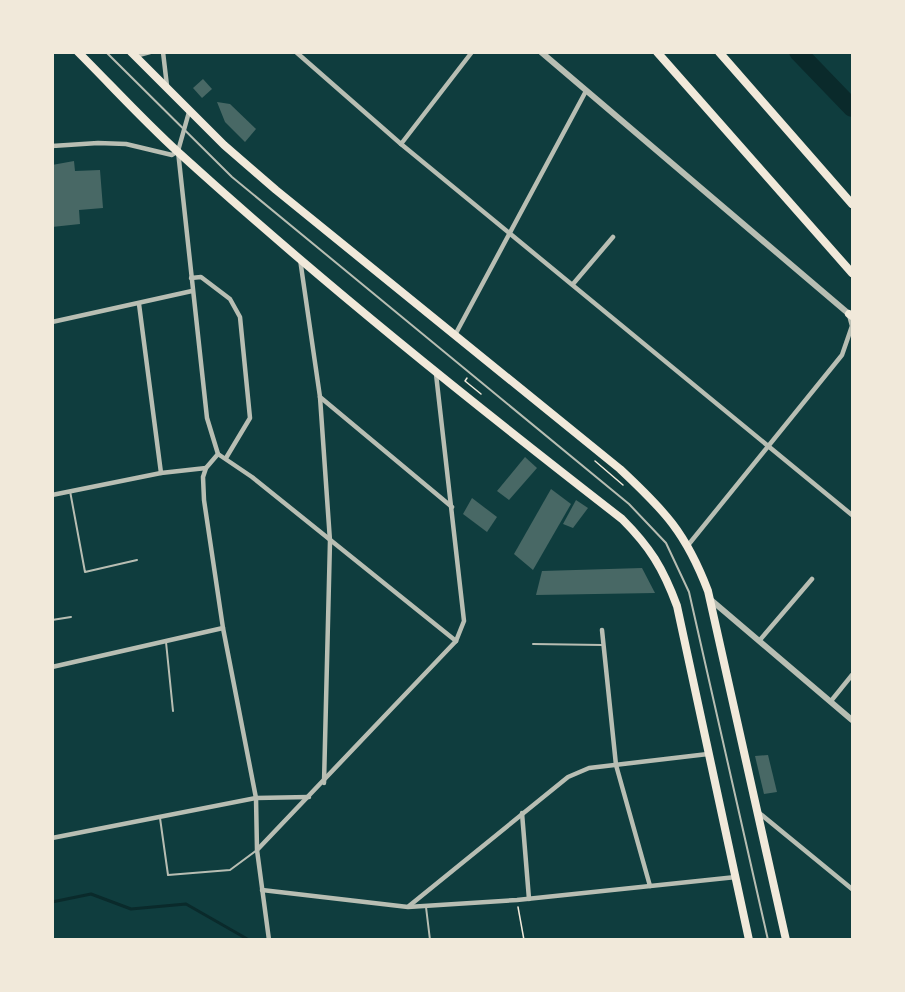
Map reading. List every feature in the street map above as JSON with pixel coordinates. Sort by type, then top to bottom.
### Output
[{"type":"highway","points":[[657,52],[852,273]]},
{"type":"highway","points":[[718,52],[852,204]]},
{"type":"main road","points":[[78,52],[178,151],[300,259],[436,374],[622,519],[645,542],[663,569],[677,606],[749,939]]},
{"type":"main road","points":[[133,54],[189,112],[276,190],[620,469],[649,496],[689,544],[711,600],[786,939]]},
{"type":"street","points":[[133,54],[150,52]]},
{"type":"street","points":[[163,52],[167,89]]},
{"type":"street","points":[[296,52],[401,144],[769,444],[852,515]]},
{"type":"street","points":[[401,144],[472,52]]},
{"type":"street","points":[[541,52],[851,315],[852,326],[842,355],[689,544]]},
{"type":"street","points":[[454,335],[586,91]]},
{"type":"street","points":[[189,112],[178,151],[207,418],[218,454],[456,641]]},
{"type":"street","points":[[52,146],[98,143],[142,147],[167,156],[178,151]]},
{"type":"street","points":[[573,284],[613,237]]},
{"type":"street","points":[[300,259],[320,397],[330,541],[324,783]]},
{"type":"street","points":[[190,278],[201,278],[230,299],[240,317],[250,418],[226,458]]},
{"type":"street","points":[[52,322],[192,291]]},
{"type":"street","points":[[139,304],[161,473]]},
{"type":"street","points":[[257,850],[324,783],[456,641],[465,621],[436,374]]},
{"type":"street","points":[[320,397],[452,507]]},
{"type":"street","points":[[218,454],[206,468],[202,484],[224,628],[256,798],[257,850],[269,939]]},
{"type":"street","points":[[52,495],[161,473],[206,468]]},
{"type":"street","points":[[759,641],[812,579]]},
{"type":"street","points":[[711,600],[852,720]]},
{"type":"street","points":[[52,667],[224,628]]},
{"type":"street","points":[[602,630],[616,765],[650,886]]},
{"type":"street","points":[[831,701],[852,675]]},
{"type":"street","points":[[408,907],[568,777],[589,768],[708,754]]},
{"type":"street","points":[[52,838],[256,798],[309,797]]},
{"type":"street","points":[[758,812],[852,889]]},
{"type":"street","points":[[522,813],[529,898]]},
{"type":"street","points":[[262,890],[408,907],[517,900],[736,877]]},
{"type":"lane","points":[[106,52],[184,133],[232,177],[629,504],[666,543],[689,592],[768,939]]},
{"type":"lane","points":[[70,491],[85,572],[137,560]]},
{"type":"lane","points":[[52,620],[71,617]]},
{"type":"lane","points":[[166,641],[173,711]]},
{"type":"lane","points":[[533,644],[604,645]]},
{"type":"lane","points":[[160,815],[168,875],[230,870],[257,850]]},
{"type":"lane","points":[[426,906],[430,939]]},
{"type":"path","points":[[461,381],[484,400]]},
{"type":"path","points":[[595,462],[630,491]]},
{"type":"path","points":[[517,900],[524,939]]},
{"type":"building","points":[[203,79],[212,89],[202,98],[193,88]]},
{"type":"building","points":[[217,102],[230,104],[256,129],[245,142],[225,122]]},
{"type":"building","points":[[74,161],[75,171],[100,170],[103,208],[79,210],[80,224],[52,227],[52,165]]},
{"type":"building","points":[[525,457],[537,468],[509,500],[497,491]]},
{"type":"building","points":[[551,489],[571,504],[533,570],[514,554]]},
{"type":"building","points":[[472,498],[497,517],[487,532],[463,514]]},
{"type":"building","points":[[576,500],[588,508],[573,528],[563,524]]},
{"type":"building","points":[[642,568],[655,593],[536,595],[542,571]]},
{"type":"building","points":[[768,755],[777,792],[764,794],[755,756]]},
{"type":"waterway","points":[[798,52],[852,108]]},
{"type":"waterway","points":[[52,902],[91,894],[131,909],[186,904],[249,940]]}]
